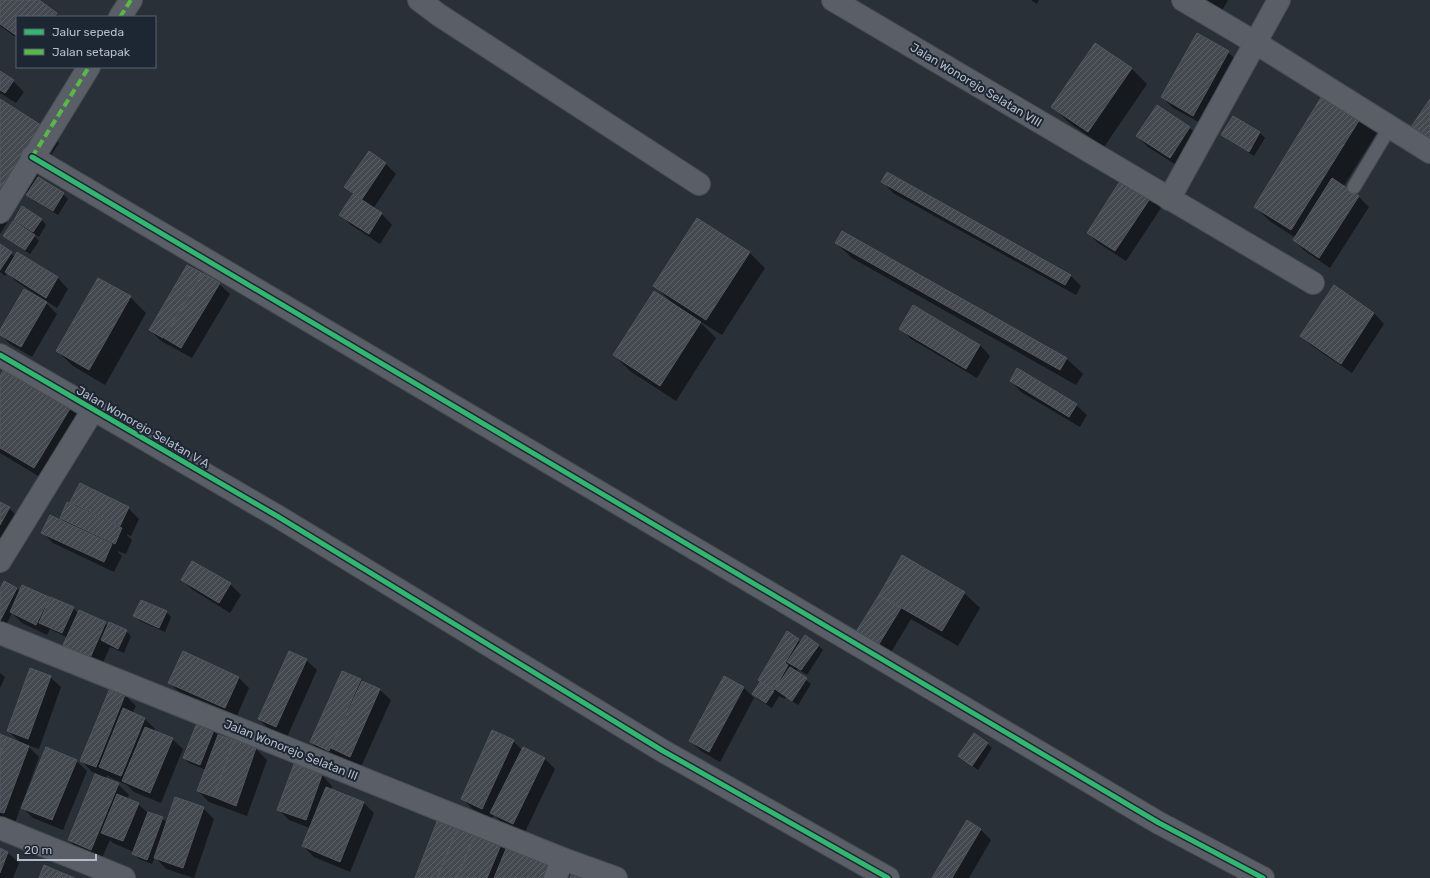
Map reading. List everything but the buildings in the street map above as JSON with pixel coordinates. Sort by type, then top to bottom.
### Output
[{"type":"street","points":[[121,16],[131,0]]},
{"type":"street","points":[[419,0],[439,16],[699,184]]},
{"type":"street","name":"Jalan Wonorejo Selatan VIII","points":[[833,0],[1313,283]]},
{"type":"street","points":[[1183,0],[1256,43],[1430,152]]},
{"type":"street","points":[[1169,199],[1279,0]]},
{"type":"street","points":[[0,212],[88,68]]},
{"type":"street","points":[[32,158],[1152,819],[1263,878]]},
{"type":"street","name":"Jalan Wonorejo Selatan V A","points":[[0,355],[277,516],[663,751],[888,878]]},
{"type":"street","points":[[0,561],[93,410]]},
{"type":"street","name":"Jalan Wonorejo Selatan III","points":[[0,633],[559,868],[616,878]]},
{"type":"street","points":[[0,828],[124,878]]},
{"type":"lane","points":[[1354,188],[1390,128]]},
{"type":"marked path","points":[[121,16],[131,0]]},
{"type":"marked path","points":[[32,157],[88,68]]},
{"type":"cycle path","points":[[32,157],[1159,823],[1263,878]]},
{"type":"cycle path","points":[[0,355],[277,516],[663,751],[888,878]]}]
